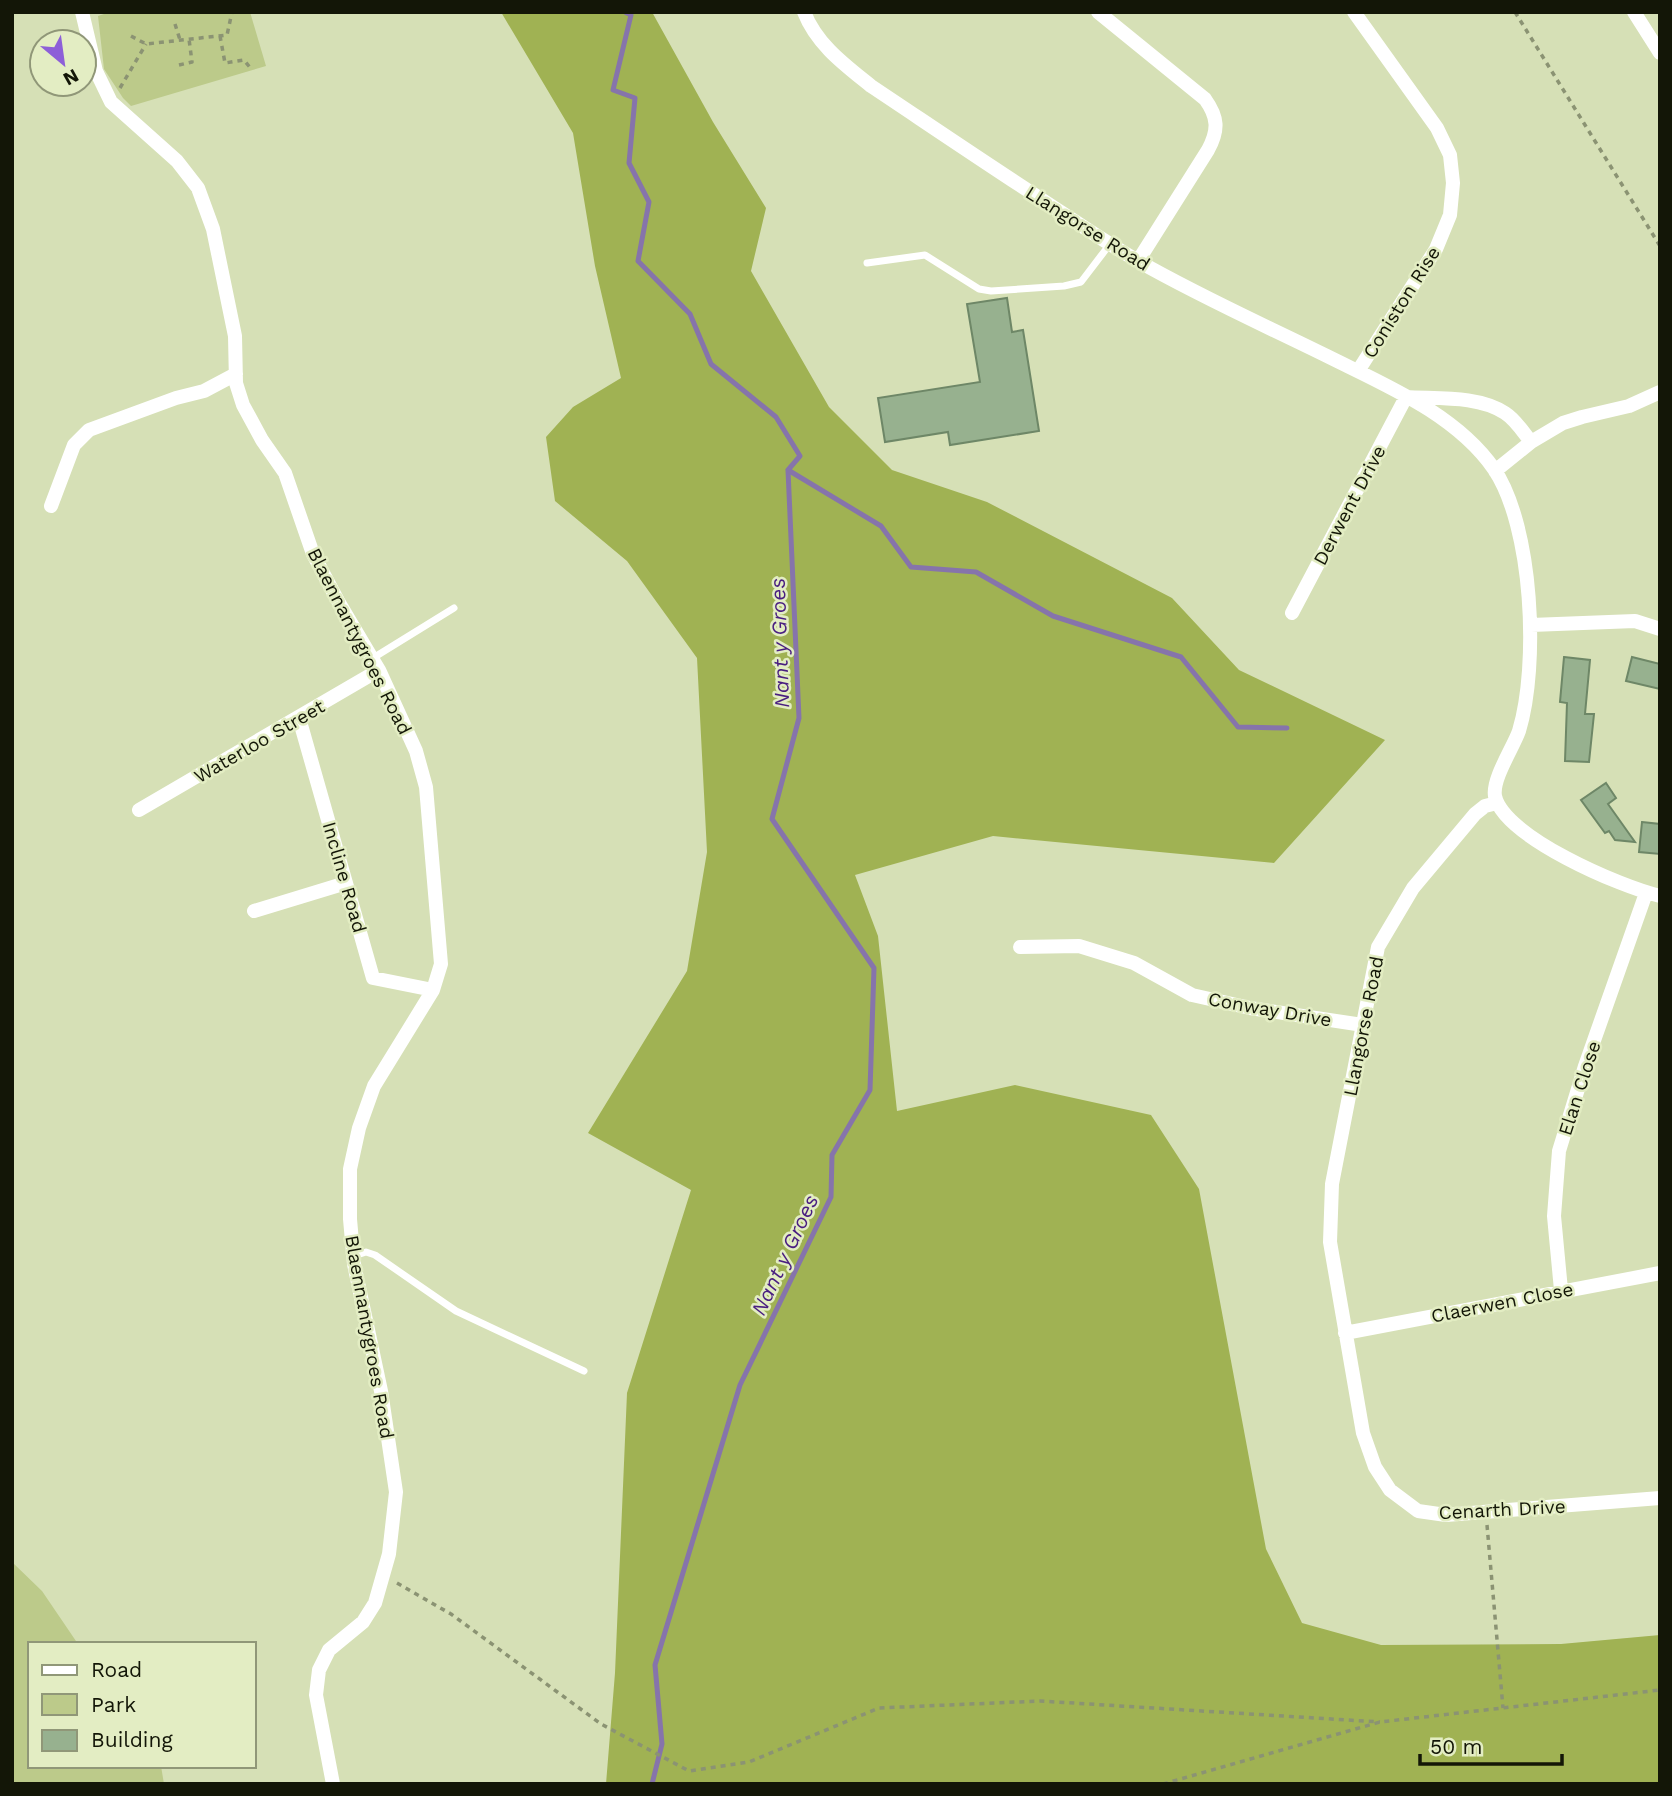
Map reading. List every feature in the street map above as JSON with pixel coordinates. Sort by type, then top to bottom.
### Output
[{"type":"street","name":"Blaennantygroes Road","points":[[82,12],[96,71],[111,102],[177,161],[198,188],[213,229],[235,335],[236,374],[243,405],[262,440],[285,473],[313,554],[376,664],[416,751],[426,786],[441,964],[433,990],[374,1086],[359,1128],[350,1169],[353,1256],[381,1391],[396,1492],[389,1554],[375,1603],[363,1622],[329,1650],[318,1670],[316,1695],[333,1784]]},
{"type":"street","name":"Llangorse Road","points":[[804,12],[820,41],[871,86],[1110,244],[1138,261],[1436,413],[1457,429],[1496,471],[1506,495],[1525,560],[1531,625],[1528,682],[1519,730],[1494,791],[1497,803],[1485,806],[1475,814],[1406,900],[1378,947],[1332,1184],[1330,1242],[1345,1333]]},
{"type":"street","points":[[1098,12],[1205,99],[1213,109],[1217,124],[1208,150],[1138,261]]},
{"type":"street","name":"Coniston Rise","points":[[1354,12],[1437,128],[1450,155],[1453,183],[1450,215],[1436,249],[1358,371]]},
{"type":"street","points":[[1634,12],[1660,53]]},
{"type":"street","points":[[51,506],[74,445],[89,430],[176,398],[204,391],[236,374]]},
{"type":"street","points":[[1496,471],[1531,442],[1563,423],[1629,406],[1660,392]]},
{"type":"street","name":"Llangorse Road","points":[[1406,397],[1481,403],[1495,407],[1516,423],[1531,442]]},
{"type":"street","name":"Derwent Drive","points":[[1292,613],[1406,397]]},
{"type":"street","points":[[1531,625],[1635,621],[1660,629]]},
{"type":"street","name":"Waterloo Street","points":[[139,810],[299,718],[376,664]]},
{"type":"street","name":"Incline Road","points":[[299,718],[373,978],[433,990]]},
{"type":"street","points":[[1497,803],[1517,827],[1569,860],[1653,895]]},
{"type":"street","points":[[254,911],[346,883]]},
{"type":"street","name":"Elan Close","points":[[1561,1290],[1554,1216],[1559,1151],[1585,1066],[1653,895]]},
{"type":"street","name":"Conway Drive","points":[[1020,947],[1079,946],[1134,963],[1192,995],[1250,1008],[1363,1025]]},
{"type":"street","name":"Claerwen Close","points":[[1345,1333],[1660,1273]]},
{"type":"street","name":"Cenarth Drive","points":[[1345,1333],[1363,1433],[1375,1467],[1390,1490],[1418,1511],[1446,1515],[1660,1499]]},
{"type":"lane","points":[[867,263],[926,255],[979,289],[991,291],[1064,286],[1081,282],[1110,244]]},
{"type":"lane","points":[[376,664],[454,608]]},
{"type":"lane","points":[[353,1256],[366,1252],[375,1255],[456,1311],[584,1371]]},
{"type":"path","points":[[131,36],[146,44],[227,35],[232,12]]},
{"type":"path","points":[[1515,12],[1660,246]]},
{"type":"path","points":[[175,24],[180,40]]},
{"type":"path","points":[[220,36],[225,63],[244,60],[252,70]]},
{"type":"path","points":[[179,65],[192,62],[189,39]]},
{"type":"path","points":[[111,102],[146,44]]},
{"type":"path","points":[[1486,1512],[1503,1708]]},
{"type":"path","points":[[383,1575],[451,1614],[601,1724],[689,1771],[749,1762],[879,1708],[1040,1701],[1380,1722]]},
{"type":"path","points":[[1163,1784],[1380,1722],[1660,1690]]},
{"type":"green space","points":[[110,12],[250,12],[266,66],[131,106],[104,69],[98,16]]},
{"type":"green space","points":[[501,12],[652,12],[713,122],[766,208],[751,271],[829,407],[892,470],[987,502],[1172,598],[1239,670],[1385,740],[1274,863],[993,836],[855,875],[878,936],[897,1111],[1015,1085],[1151,1115],[1199,1189],[1266,1549],[1302,1623],[1381,1645],[1561,1644],[1660,1635],[1660,1784],[606,1784],[615,1673],[627,1393],[691,1190],[588,1133],[687,971],[707,852],[697,658],[627,561],[555,501],[546,437],[573,407],[621,378],[595,266],[573,133]]},
{"type":"green space","points":[[12,1562],[42,1591],[77,1642],[28,1642],[28,1768],[161,1768],[164,1784],[12,1784]]},
{"type":"building","points":[[1007,298],[1012,332],[1023,330],[1039,431],[950,445],[948,432],[885,442],[878,398],[980,382],[967,304]]},
{"type":"building","points":[[1564,657],[1590,660],[1585,714],[1594,714],[1589,762],[1565,761],[1567,703],[1560,702]]},
{"type":"building","points":[[1632,657],[1660,664],[1660,689],[1626,681]]},
{"type":"building","points":[[1606,783],[1616,798],[1608,804],[1635,842],[1615,840],[1609,831],[1605,833],[1581,800]]},
{"type":"building","points":[[1642,822],[1660,824],[1660,854],[1639,852]]},
{"type":"waterway","points":[[625,12],[631,15],[613,90],[635,98],[629,163],[649,202],[638,261],[690,314],[711,364],[776,417],[800,456],[788,470],[881,526],[911,567],[976,572],[1053,616],[1181,657],[1238,727],[1287,728]]},
{"type":"waterway","name":"Nant y Groes","points":[[652,1784],[662,1744],[655,1665],[740,1385],[831,1197],[832,1155],[870,1090],[874,968],[772,819],[799,718],[788,470]]}]
